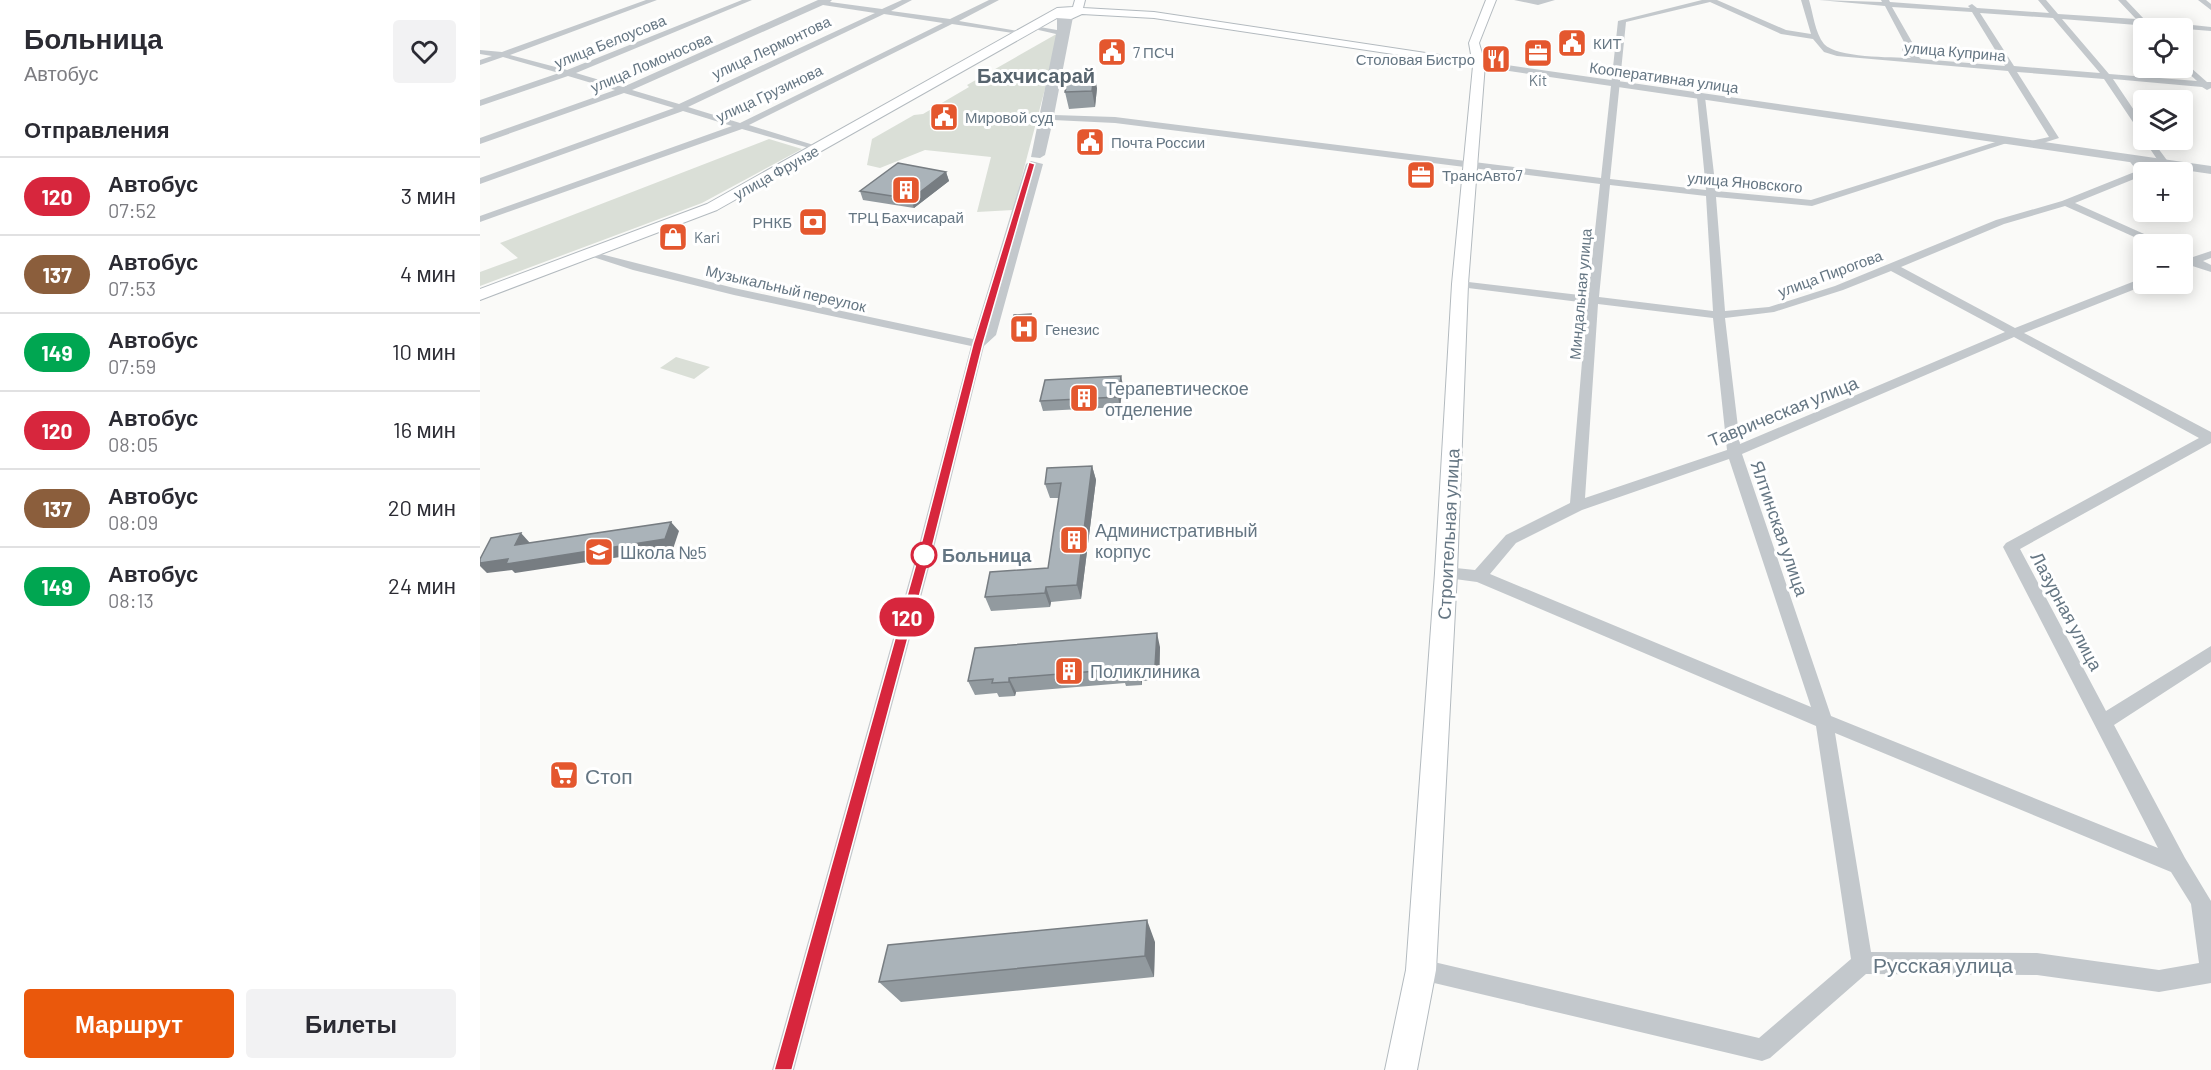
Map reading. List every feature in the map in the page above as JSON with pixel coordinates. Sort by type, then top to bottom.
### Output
[{"type":"main road","name":"Строительная улица","points":[[1401,1070],[1421,970],[1446,573],[1460,284],[1472,166],[1479,64],[1474,43],[1491,0]]},
{"type":"main road","name":"Кооперативная улица","points":[[1070,10],[1166,17],[1479,64]]},
{"type":"main road","name":"улица Фрунзе","points":[[480,295],[712,207],[1070,10]]},
{"type":"street","points":[[480,63],[653,0]]},
{"type":"street","name":"улица Белоусова","points":[[480,103],[568,73],[748,0]]},
{"type":"street","points":[[805,0],[825,1],[951,21],[1063,33]]},
{"type":"street","name":"улица Лермонтова","points":[[480,181],[681,107],[908,0]]},
{"type":"street","name":"улица Грузинова","points":[[480,219],[741,126],[995,0]]},
{"type":"street","points":[[1518,0],[1538,3],[1551,0]]},
{"type":"street","name":"улица Куприна","points":[[1711,0],[1775,28],[1816,37],[1822,48],[1831,51],[1886,60],[2207,84]]},
{"type":"street","name":"Миндальная улица","points":[[1578,506],[1593,300],[1623,21],[1711,0]]},
{"type":"street","points":[[1805,0],[1816,37]]},
{"type":"street","points":[[1822,0],[1887,2],[2133,21]]},
{"type":"street","points":[[1968,0],[2054,138],[2030,144]]},
{"type":"street","points":[[2042,0],[2107,77],[2133,116]]},
{"type":"street","points":[[2122,0],[2139,18]]},
{"type":"street","points":[[2202,0],[2211,8]]},
{"type":"street","name":"улица Ломоносова","points":[[480,141],[624,90],[825,1]]},
{"type":"street","points":[[1887,2],[1908,42],[1906,50],[1919,61]]},
{"type":"street","points":[[783,1070],[923,560],[978,344],[990,335],[1038,164],[1032,160],[1046,117],[1070,10]]},
{"type":"street","points":[[2193,27],[2211,29]]},
{"type":"street","points":[[480,52],[503,55],[568,73],[817,149]]},
{"type":"street","name":"Кооперативная улица","points":[[1479,64],[2156,162]]},
{"type":"street","points":[[2193,72],[2207,84],[2211,92]]},
{"type":"street","name":"Ялтинская улица","points":[[1701,97],[1711,195],[1719,315],[1734,452],[1824,721],[1862,963]]},
{"type":"street","name":"улица Яновского","points":[[1046,117],[1114,120],[1711,195],[1812,203],[2008,141]]},
{"type":"street","name":"улица Пирогова","points":[[1460,284],[1719,315],[1770,310],[1839,288],[2000,222],[2066,203],[2143,172],[2133,159]]},
{"type":"street","name":"Кооперативная улица","points":[[2193,167],[2211,170]]},
{"type":"street","points":[[2066,203],[2136,234]]},
{"type":"street","points":[[2194,261],[2211,254]]},
{"type":"street","name":"Музыкальный переулок","points":[[589,255],[813,311],[978,344]]},
{"type":"street","points":[[2194,261],[2211,269]]},
{"type":"street","points":[[1891,266],[2211,438]]},
{"type":"street","name":"Таврическая улица","points":[[1479,576],[1510,539],[1578,506],[1734,452],[2015,332],[2133,285]]},
{"type":"street","name":"Лазурная улица","points":[[2178,865],[2011,547],[2211,438]]},
{"type":"street","points":[[1446,573],[1479,576],[1824,721],[2178,865]]},
{"type":"street","points":[[2104,722],[2211,653]]},
{"type":"street","name":"Русская улица","points":[[1421,970],[1762,1050],[1862,963],[2037,964],[2159,981],[2211,972],[2208,905],[2178,865]]},
{"type":"shaded area","points":[[1060,32],[1013,210],[977,212],[991,157],[925,150],[880,168],[867,165],[872,139],[914,115],[923,114],[969,87],[967,85]]},
{"type":"shaded area","points":[[769,139],[802,149],[702,203],[480,286],[480,272],[518,258],[500,243]]},
{"type":"shaded area","points":[[676,357],[710,367],[694,379],[660,368]]},
{"type":"building","points":[[1094,72],[1092,91],[1065,92],[1069,73]]},
{"type":"building","points":[[898,163],[946,172],[911,199],[860,191]]},
{"type":"building","points":[[1031,314],[1028,325],[1011,326],[1014,315]]},
{"type":"building","points":[[1121,376],[1118,397],[1040,401],[1045,380]]},
{"type":"building","points":[[1092,466],[1077,585],[1046,587],[1045,593],[985,597],[990,572],[1048,568],[1061,483],[1045,484],[1047,468]]},
{"type":"building","points":[[671,522],[665,539],[506,564],[508,559],[480,563],[491,538],[521,533],[515,545]]},
{"type":"building","points":[[1157,633],[1155,666],[1138,667],[1138,671],[1122,673],[1122,669],[1009,678],[1009,682],[992,683],[993,679],[968,681],[975,648]]},
{"type":"building","points":[[1147,920],[1145,956],[879,982],[888,945]]},
{"type":"bus line","name":"120","points":[[783,1070],[923,560],[978,344],[1031,164]]},
{"type":"place","name":"КИТ","points":[[1572,43]]},
{"type":"place","name":"7 ПСЧ","points":[[1112,52]]},
{"type":"place","name":"Kit","points":[[1538,53]]},
{"type":"place","name":"Столовая Бистро","points":[[1496,59]]},
{"type":"place","name":"Мировой суд","points":[[944,117]]},
{"type":"place","name":"Почта России","points":[[1090,142]]},
{"type":"place","name":"ТрансАвто7","points":[[1421,175]]},
{"type":"place","name":"ТРЦ Бахчисарай","points":[[906,190]]},
{"type":"place","name":"РНКБ","points":[[813,222]]},
{"type":"place","name":"Kari","points":[[673,237]]},
{"type":"place","name":"Генезис","points":[[1024,329]]},
{"type":"place","name":"Терапевтическое отделение","points":[[1084,398]]},
{"type":"place","name":"Административный корпус","points":[[1074,540]]},
{"type":"place","name":"Школа №5","points":[[599,552]]},
{"type":"place","name":"Больница","points":[[924,555]]},
{"type":"place","name":"Поликлиника","points":[[1069,671]]},
{"type":"place","name":"Стоп","points":[[564,775]]},
{"type":"district","name":"Бахчисарай","points":[[1036,75]]}]
